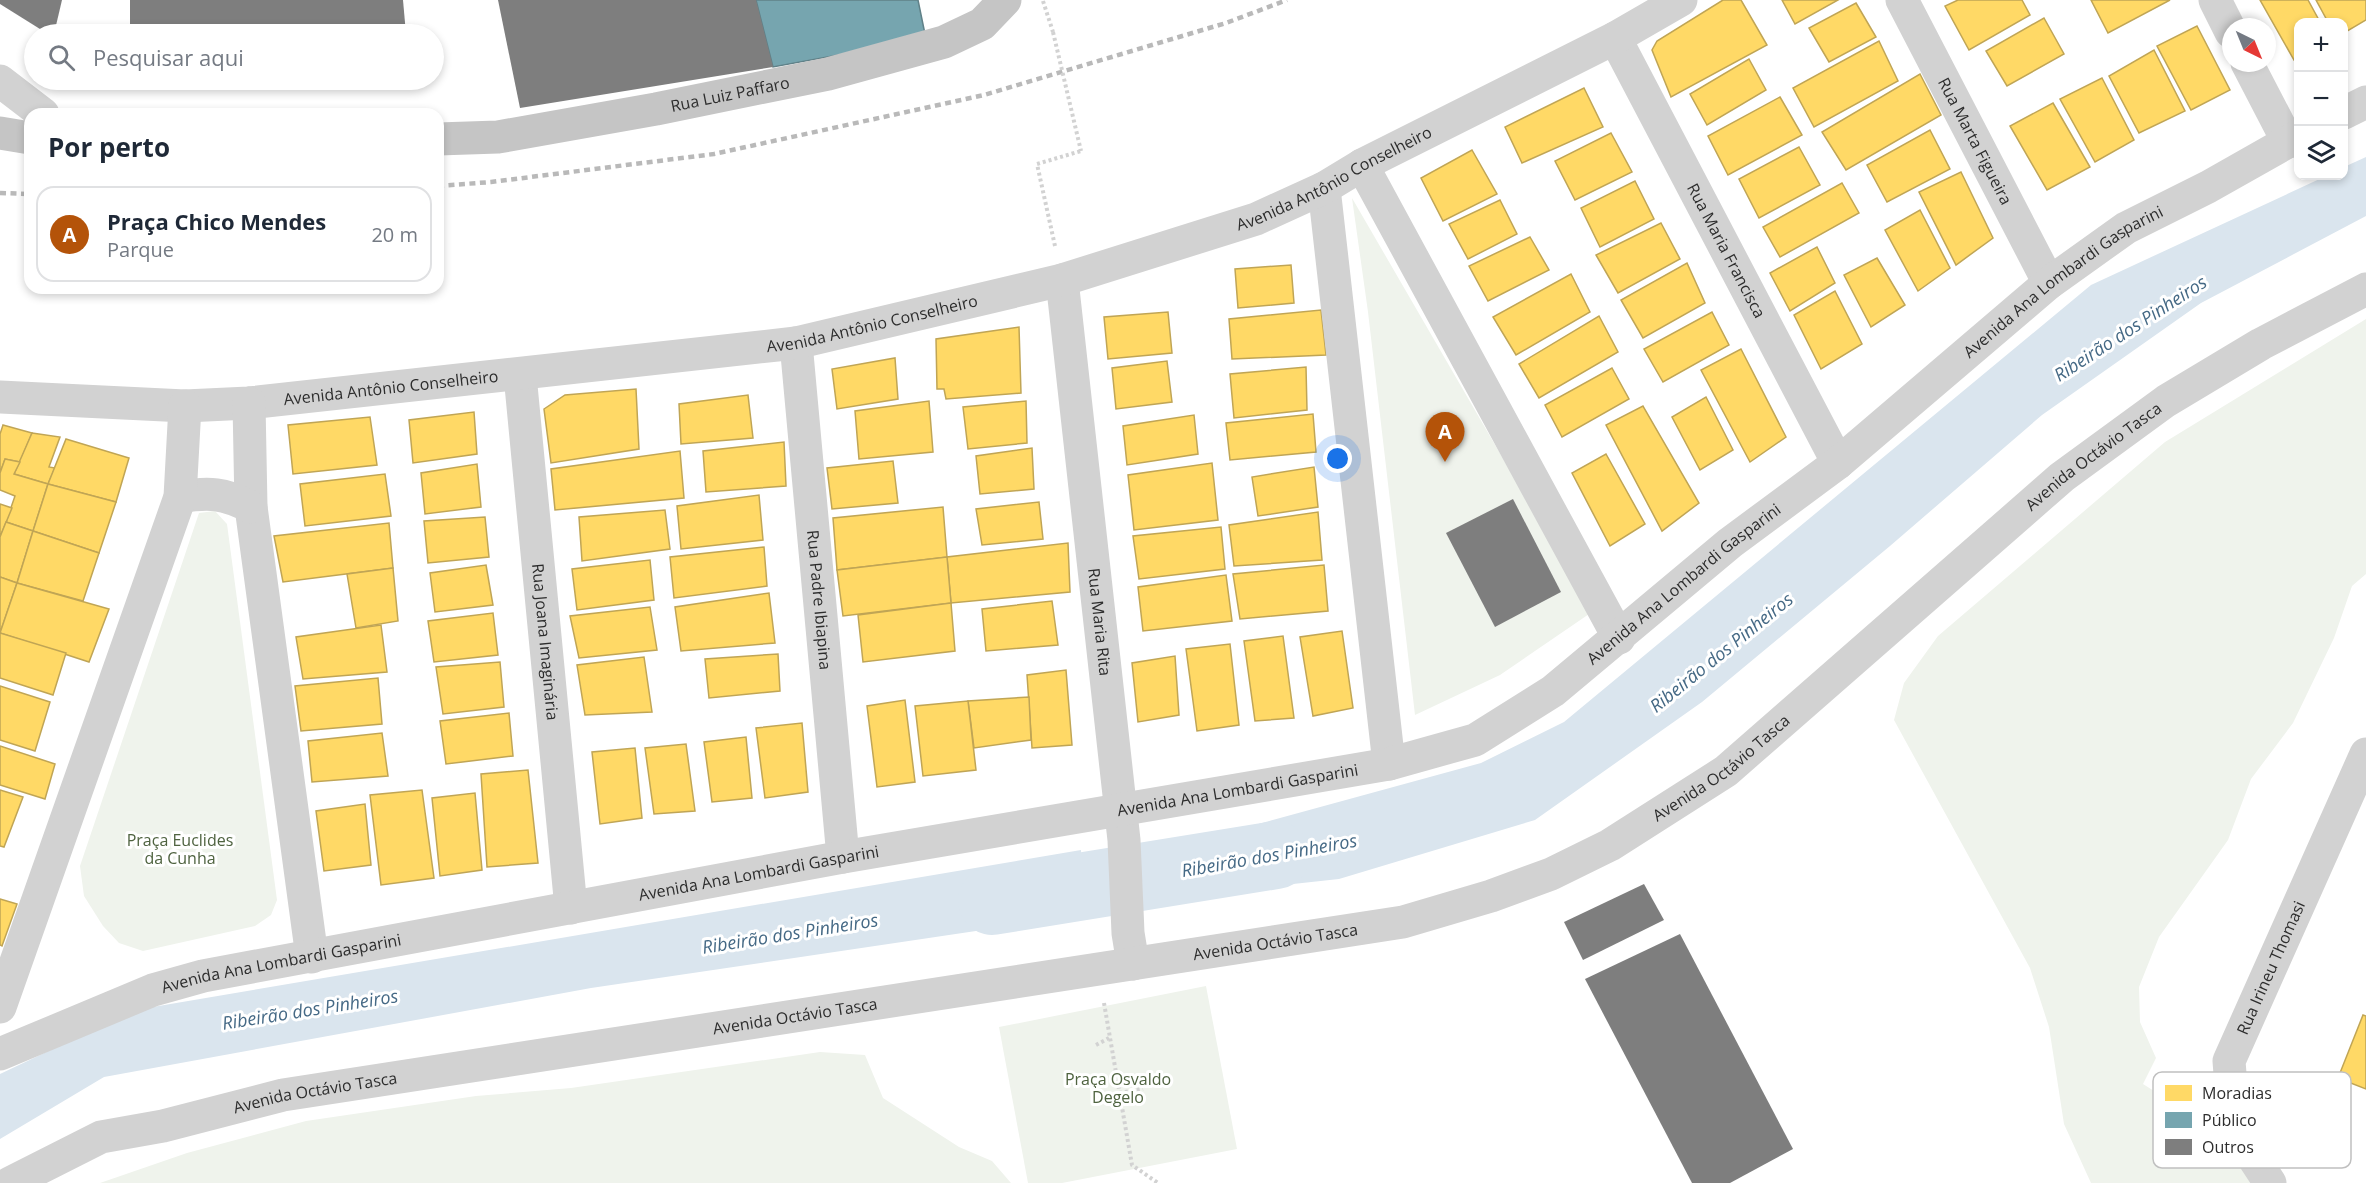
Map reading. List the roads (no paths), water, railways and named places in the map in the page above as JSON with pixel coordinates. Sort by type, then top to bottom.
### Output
[{"type":"main road","name":"Rua Luiz Paffaro","points":[[444,139],[521,133],[656,110],[828,74],[944,42],[982,24],[1005,0]]},
{"type":"main road","points":[[0,133],[24,137]]},
{"type":"street","name":"Avenida Antônio Conselheiro","points":[[0,397],[185,406],[249,403],[796,343],[1062,280],[1256,219],[1324,188],[1362,165],[1616,38],[1681,0]]},
{"type":"street","name":"Rua Marta Figueira","points":[[1902,0],[2049,283]]},
{"type":"street","points":[[2215,0],[2224,18]]},
{"type":"street","name":"Rua Maria Francisca","points":[[1616,38],[1838,463]]},
{"type":"street","points":[[2252,72],[2293,139]]},
{"type":"street","points":[[0,81],[35,108]]},
{"type":"street","points":[[2348,111],[2366,102]]},
{"type":"street","name":"Avenida Ana Lombardi Gasparini","points":[[0,1054],[153,990],[203,976],[843,857],[1389,764],[1475,740],[1553,691],[1730,543],[1838,463],[2049,283],[2127,228],[2208,187],[2293,139]]},
{"type":"street","points":[[1362,165],[1618,638]]},
{"type":"street","points":[[1324,188],[1389,764]]},
{"type":"street","name":"Rua Maria Rita","points":[[1062,280],[1121,808],[1130,948]]},
{"type":"street","name":"Avenida Octávio Tasca","points":[[10,1183],[101,1137],[163,1126],[283,1095],[1098,970],[1130,948],[1403,922],[1491,896],[1551,874],[1610,845],[1726,771],[2062,477],[2166,401],[2261,344],[2366,289]]},
{"type":"street","name":"Rua Padre Ibiapina","points":[[796,343],[843,857]]},
{"type":"street","name":"Rua Joana Imaginária","points":[[520,375],[570,908]]},
{"type":"street","points":[[249,403],[251,507],[312,957]]},
{"type":"street","points":[[0,1006],[180,497],[185,406]]},
{"type":"street","points":[[180,497],[208,492],[251,507]]},
{"type":"street","name":"Rua Irineu Thomasi","points":[[2230,1072],[2229,1061],[2366,754]]},
{"type":"street","name":"Rua Irineu Thomasi","points":[[2260,1168],[2270,1183]]},
{"type":"water","points":[[2366,157],[2366,216],[2201,303],[2042,415],[1890,546],[1702,702],[1535,820],[1339,879],[1229,891],[1189,898],[1182,845],[1481,763],[1564,722],[2091,285],[2317,180],[2348,180],[2348,165]]},
{"type":"water","points":[[1081,850],[1084,915],[591,988],[104,1077],[0,1139],[0,1074],[135,1010]]},
{"type":"waterway","name":"Ribeirão dos Pinheiros","points":[[992,901],[1276,855]]},
{"type":"railway","points":[[444,186],[491,182],[714,154],[984,95],[1226,23],[1287,0]]},
{"type":"railway","points":[[0,193],[24,194]]},
{"type":"place","name":"Praça Chico Mendes","points":[[1445,462]]},
{"type":"park label","name":"Praça Euclides da Cunha","points":[[180,849]]},
{"type":"park label","name":"Praça Osvaldo Degelo","points":[[1118,1088]]}]
